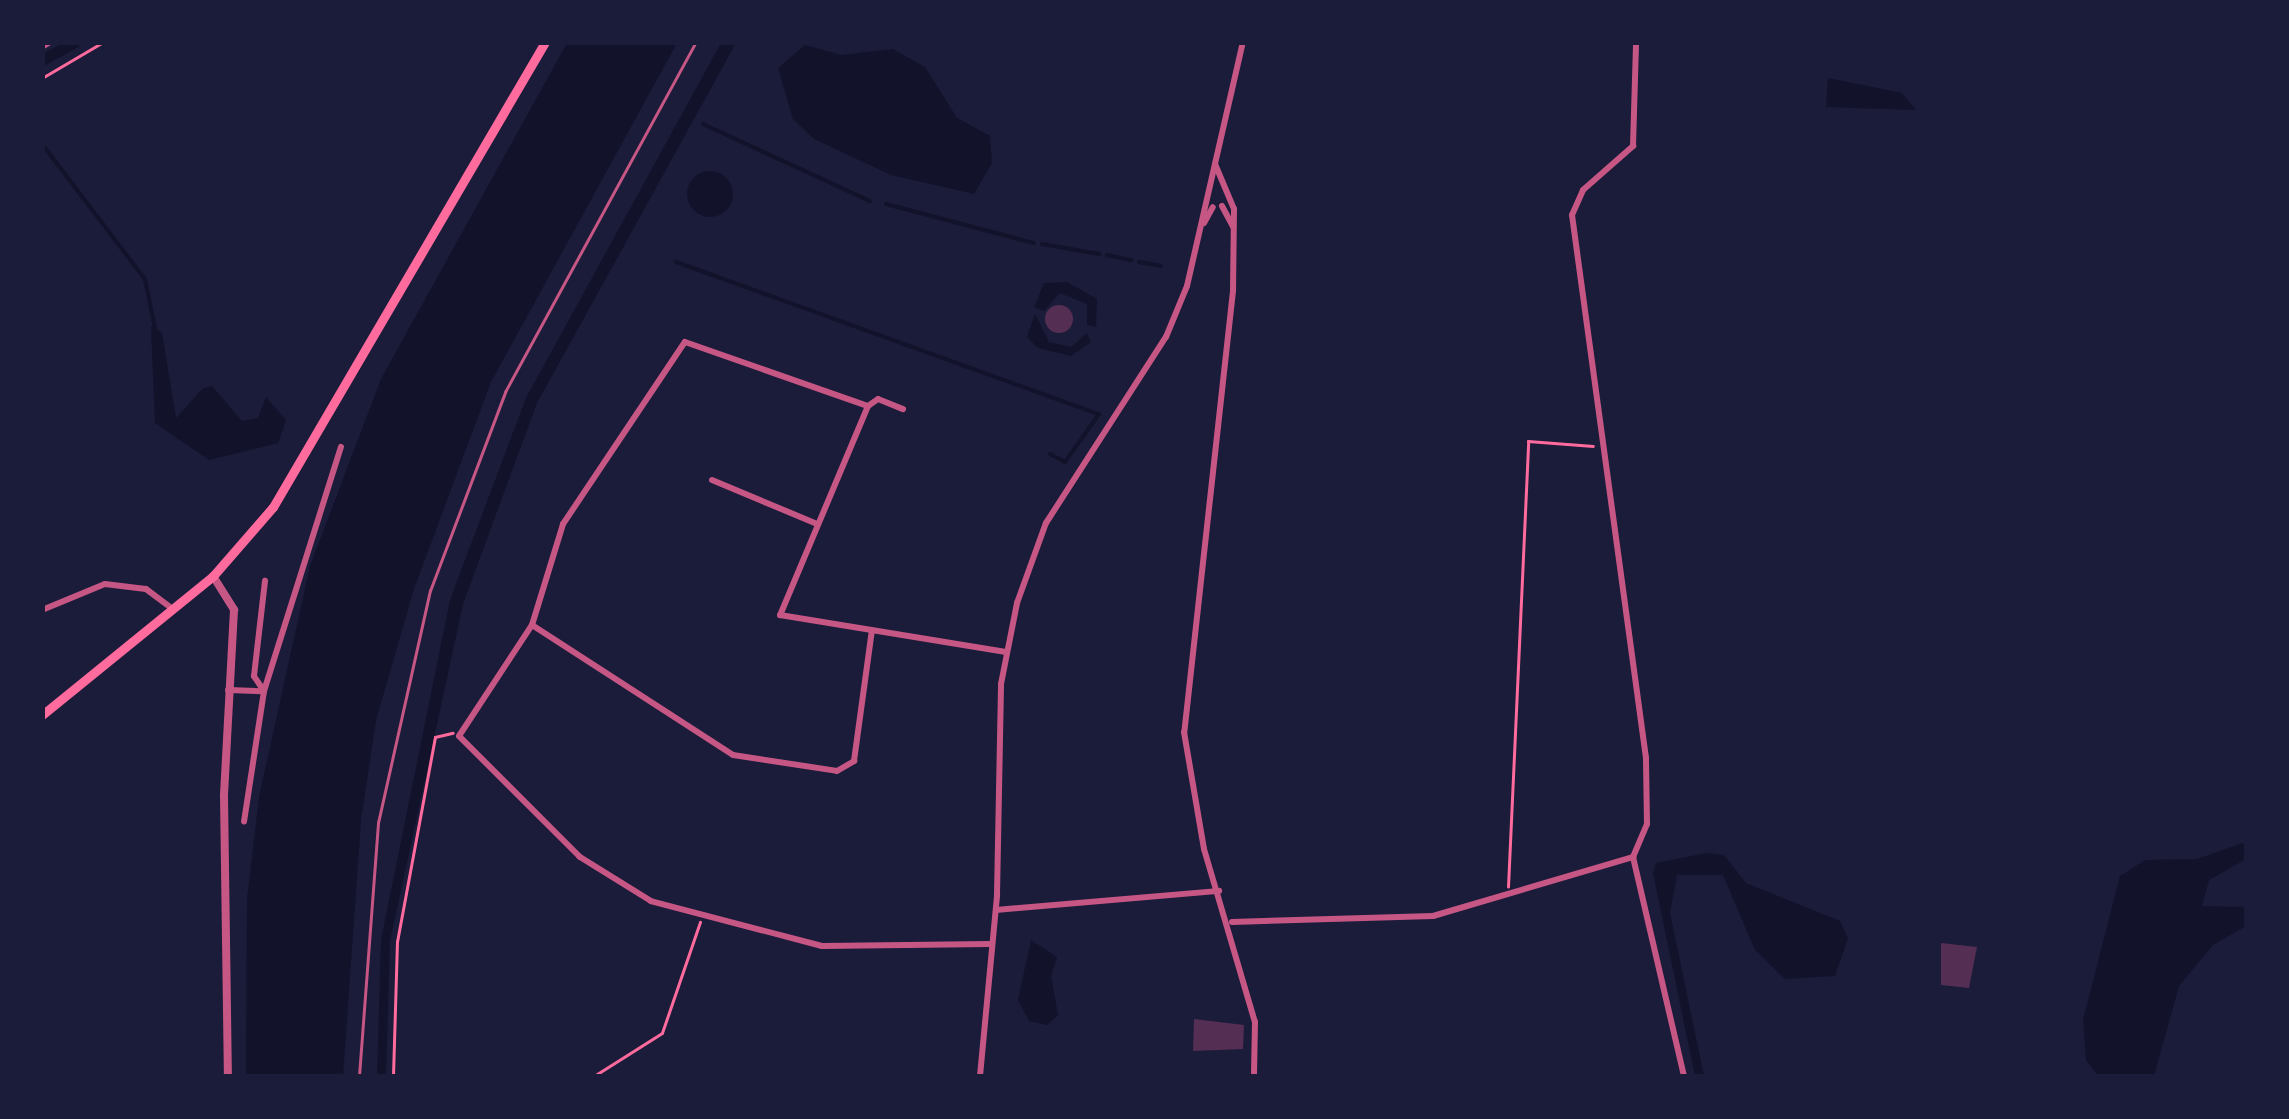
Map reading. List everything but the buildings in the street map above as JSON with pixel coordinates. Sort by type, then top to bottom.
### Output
[{"type":"main road","points":[[42,715],[213,576],[312,449],[544,42]]},
{"type":"street","points":[[42,47],[50,42]]},
{"type":"street","points":[[980,1076],[996,910],[1006,652],[1046,523],[1166,337],[1203,224],[1203,204],[1244,42]]},
{"type":"street","points":[[1636,42],[1632,146],[1573,209],[1601,446],[1646,758],[1647,824],[1633,857],[1684,1076]]},
{"type":"street","points":[[1214,164],[1228,196],[1236,232],[1184,732],[1220,891],[1232,922],[1256,1022],[1254,1076]]},
{"type":"street","points":[[1208,182],[1221,182]]},
{"type":"street","points":[[1203,224],[1228,196]]},
{"type":"street","points":[[1203,204],[1217,207],[1236,232]]},
{"type":"street","points":[[868,406],[693,342],[678,346],[563,524],[532,625],[459,736],[580,857],[627,889],[701,919],[845,948],[990,944]]},
{"type":"street","points":[[903,409],[878,399],[868,406],[815,523],[780,616],[1006,652]]},
{"type":"street","points":[[244,821],[264,691],[340,448]]},
{"type":"street","points":[[712,480],[815,523]]},
{"type":"street","points":[[213,576],[234,610],[226,690],[228,1076]]},
{"type":"street","points":[[264,691],[254,676],[265,581]]},
{"type":"street","points":[[42,610],[120,584],[157,593],[174,611]]},
{"type":"street","points":[[532,625],[733,755],[836,771],[857,750],[872,630]]},
{"type":"street","points":[[226,690],[264,691]]},
{"type":"street","points":[[1232,922],[1433,916],[1633,857]]},
{"type":"street","points":[[996,910],[1220,891]]},
{"type":"lane","points":[[359,1076],[378,823],[430,590],[505,392],[696,42]]},
{"type":"path","points":[[42,78],[102,42]]},
{"type":"path","points":[[1508,894],[1528,441],[1601,446]]},
{"type":"path","points":[[393,1076],[397,942],[435,737],[459,736]]},
{"type":"path","points":[[594,1076],[662,1033],[701,919]]},
{"type":"shaded area","points":[[567,43],[677,43],[491,382],[414,589],[376,720],[361,820],[343,1076],[246,1076],[247,899],[259,797],[310,566],[381,379]]},
{"type":"shaded area","points":[[721,43],[736,43],[537,403],[463,604],[390,941],[386,1076],[377,1076],[381,940],[450,600],[526,398]]},
{"type":"shaded area","points":[[805,45],[841,55],[893,49],[925,67],[957,118],[990,136],[992,163],[974,194],[891,175],[814,139],[793,119],[778,68]]},
{"type":"shaded area","points":[[1828,78],[1902,93],[1916,110],[1826,107]]},
{"type":"shaded area","points":[[710,171],[726,178],[733,194],[726,210],[710,217],[694,210],[687,194],[694,178]]},
{"type":"shaded area","points":[[1067,282],[1097,299],[1096,327],[1087,325],[1087,304],[1060,293],[1044,311],[1034,307],[1044,283]]},
{"type":"shaded area","points":[[1035,314],[1049,342],[1071,347],[1087,333],[1091,342],[1071,356],[1038,348],[1027,337]]},
{"type":"shaded area","points":[[151,326],[162,333],[176,418],[203,388],[212,386],[242,421],[258,418],[266,397],[286,420],[278,443],[209,460],[155,423]]},
{"type":"shaded area","points":[[2246,842],[2246,859],[2209,880],[2202,906],[2246,907],[2246,926],[2213,945],[2179,986],[2154,1076],[2098,1076],[2086,1060],[2083,1020],[2120,876],[2145,860],[2197,859]]},
{"type":"shaded area","points":[[1707,853],[1724,855],[1746,883],[1840,921],[1848,938],[1835,976],[1785,979],[1755,950],[1723,875],[1677,875],[1670,913],[1704,1076],[1695,1076],[1653,873],[1656,863]]},
{"type":"shaded area","points":[[1031,940],[1057,957],[1051,976],[1058,1015],[1047,1025],[1029,1021],[1018,1000]]},
{"type":"waterway","points":[[42,60],[75,42]]},
{"type":"waterway","points":[[703,124],[870,201]]},
{"type":"waterway","points":[[42,144],[145,279],[156,333]]},
{"type":"waterway","points":[[886,204],[1034,243]]},
{"type":"waterway","points":[[1042,244],[1099,254]]},
{"type":"waterway","points":[[1107,255],[1131,260]]},
{"type":"waterway","points":[[676,262],[1099,414],[1065,462],[1050,454]]},
{"type":"waterway","points":[[1139,262],[1161,266]]}]
